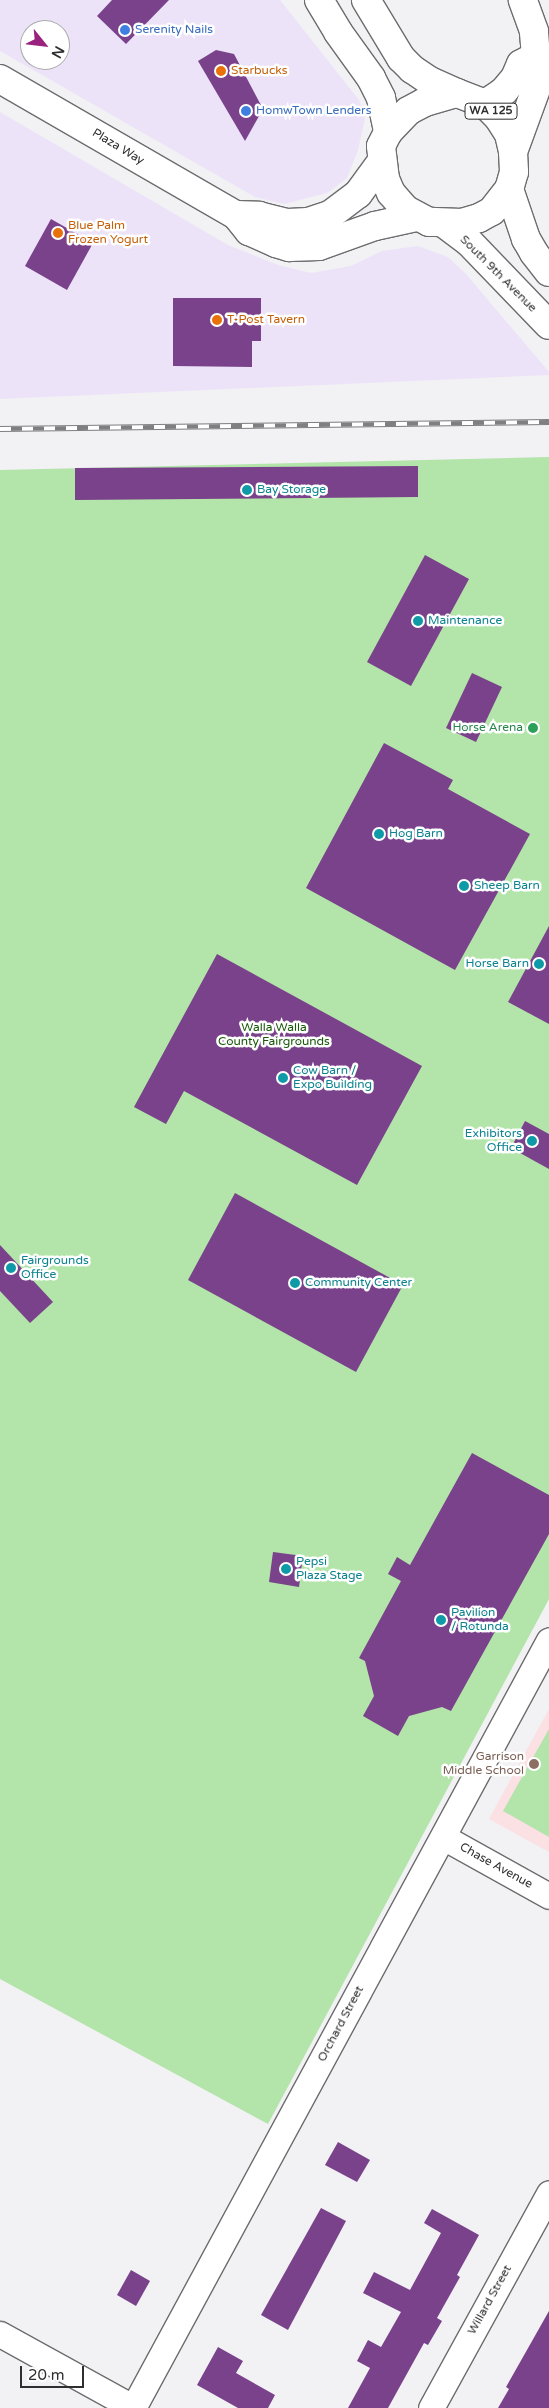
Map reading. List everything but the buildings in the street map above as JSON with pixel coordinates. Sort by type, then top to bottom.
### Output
[{"type":"main road","name":"WA 125","points":[[319,0],[338,32],[371,78],[381,98],[388,132]]},
{"type":"main road","name":"WA 125","points":[[366,0],[401,58],[412,69],[430,81],[485,104],[498,117],[509,134],[513,152],[514,172],[509,189],[502,200],[486,215],[462,223],[445,224],[429,222],[416,217],[405,209],[391,193],[382,162],[381,146],[388,132],[408,111],[425,102],[457,93]]},
{"type":"main road","points":[[513,152],[543,70],[536,56],[534,31],[523,0]]},
{"type":"main road","points":[[485,104],[504,91],[515,78],[521,64],[536,56]]},
{"type":"main road","name":"Plaza Way","points":[[0,79],[236,215],[249,231],[289,247],[319,246],[375,226],[416,217]]},
{"type":"main road","name":"Plaza Way","points":[[236,215],[259,216],[288,223],[308,222],[330,215],[358,194],[382,162]]},
{"type":"main road","name":"WA 125","points":[[509,189],[526,239],[549,272]]},
{"type":"main road","name":"South 9th Avenue","points":[[445,224],[469,242],[549,325]]},
{"type":"street","name":"Orchard Street","points":[[134,2408],[549,1640]]},
{"type":"street","name":"Chase Avenue","points":[[443,1837],[549,1896]]},
{"type":"street","name":"Willard Street","points":[[431,2408],[549,2193]]},
{"type":"street","points":[[0,2334],[134,2408]]},
{"type":"shaded area","points":[[0,0],[280,0],[359,100],[365,119],[358,150],[347,178],[327,193],[284,204],[255,197],[33,70],[70,70],[70,20],[20,20],[20,62],[0,51]]},
{"type":"shaded area","points":[[0,112],[228,245],[278,265],[311,273],[351,266],[382,251],[418,246],[448,257],[466,274],[549,372],[549,375],[0,399]]},
{"type":"shaded area","name":"Garrison Middle School","points":[[549,1709],[549,1852],[489,1819]]},
{"type":"green space","name":"Walla Walla County Fairgrounds","points":[[549,457],[549,1599],[268,2124],[0,1979],[0,470]]},
{"type":"green space","points":[[549,1729],[549,1837],[503,1811]]},
{"type":"railway","points":[[0,429],[549,422]]},
{"type":"place","name":"Serenity Nails","points":[[125,30]]},
{"type":"place","name":"Starbucks","points":[[221,71]]},
{"type":"place","name":"HomwTown Lenders","points":[[246,111]]},
{"type":"place","name":"Blue Palm Frozen Yogurt","points":[[58,233]]},
{"type":"place","name":"T-Post Tavern","points":[[217,320]]},
{"type":"place","name":"Bay Storage","points":[[247,490]]},
{"type":"place","name":"Maintenance","points":[[418,621]]},
{"type":"place","name":"Horse Arena","points":[[533,728]]},
{"type":"place","name":"Hog Barn","points":[[379,834]]},
{"type":"place","name":"Sheep Barn","points":[[464,886]]},
{"type":"place","name":"Horse Barn","points":[[539,964]]},
{"type":"place","name":"Cow Barn / Expo Building","points":[[283,1078]]},
{"type":"place","name":"Exhibitors Office","points":[[532,1141]]},
{"type":"place","name":"Fairgrounds Office","points":[[11,1268]]},
{"type":"place","name":"Community Center","points":[[295,1283]]},
{"type":"place","name":"Pepsi Plaza Stage","points":[[286,1569]]},
{"type":"place","name":"Pavilion / Rotunda","points":[[441,1620]]},
{"type":"place","name":"Garrison Middle School","points":[[534,1764]]}]
